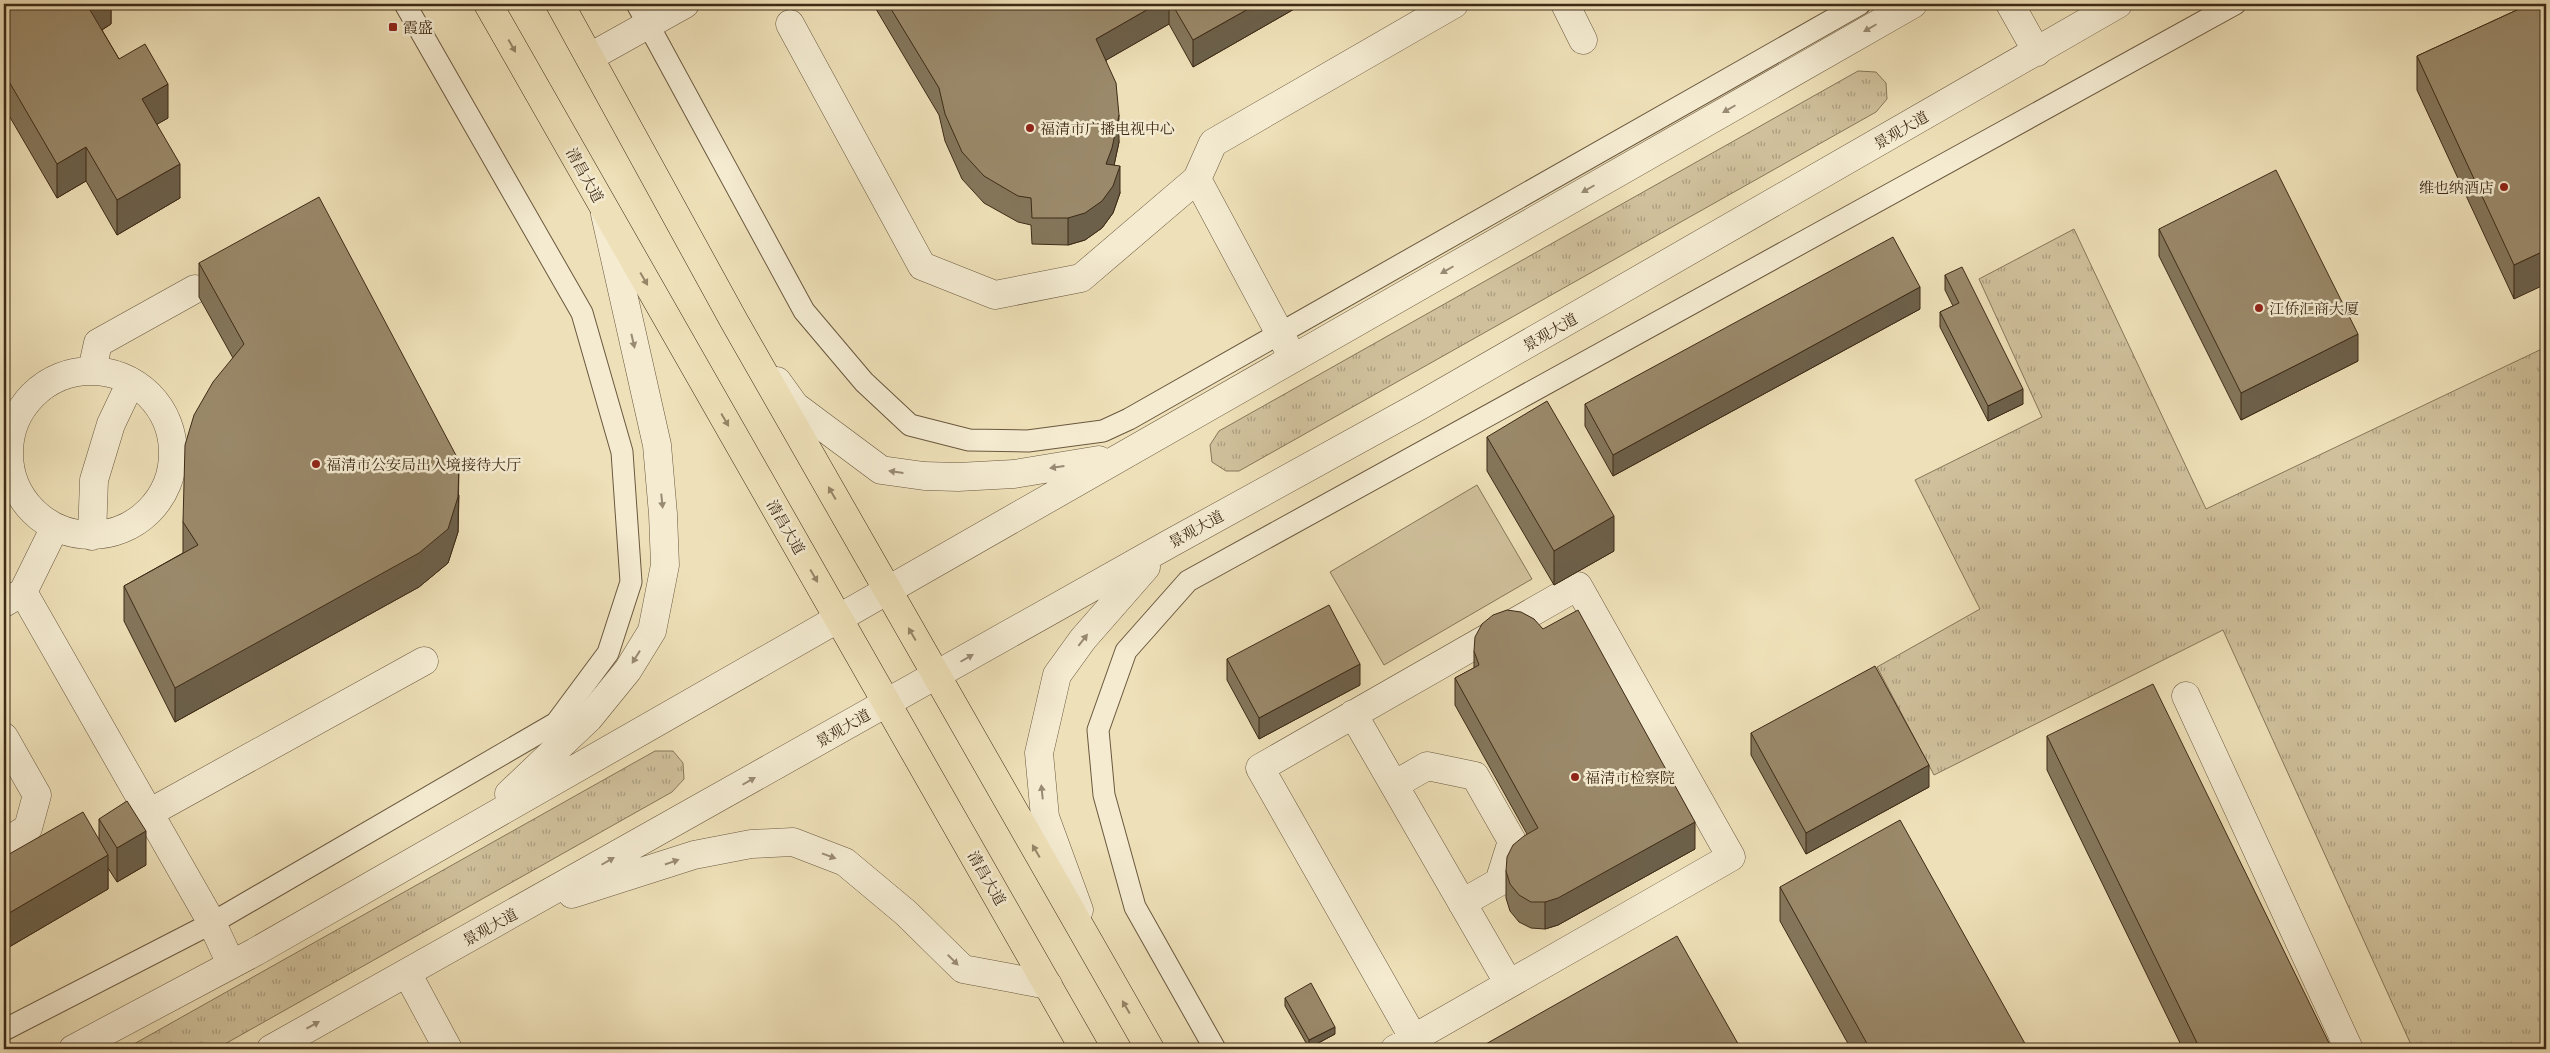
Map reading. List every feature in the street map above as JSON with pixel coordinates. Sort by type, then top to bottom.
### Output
[{"type":"main road","name":"清昌大道","points":[[488,4],[1084,1049]]},
{"type":"main road","points":[[560,4],[734,321],[1150,1049]]},
{"type":"street","points":[[590,57],[643,14],[685,4]]},
{"type":"street","points":[[790,24],[922,266],[995,295],[1081,278],[1197,179],[1214,143],[1454,4]]},
{"type":"street","points":[[1565,4],[1583,40]]},
{"type":"street","points":[[73,1049],[231,964],[473,827],[1912,4]]},
{"type":"street","points":[[2010,4],[2037,52]]},
{"type":"street","name":"景观大道","points":[[271,1049],[525,908],[1169,544],[1421,406],[2118,4]]},
{"type":"street","points":[[1197,179],[1294,358]]},
{"type":"street","points":[[473,827],[589,718],[628,670],[652,631],[665,565],[657,445],[603,208]]},
{"type":"street","points":[[92,370],[98,343],[195,288]]},
{"type":"street","points":[[734,321],[795,406],[881,470],[932,476],[1014,474],[1122,455]]},
{"type":"street","points":[[92,370],[120,376],[131,382],[145,390],[163,412],[172,439],[172,468],[162,494],[144,517],[120,531],[92,536],[66,532],[55,527],[43,520],[24,502],[13,478],[9,452],[13,427],[25,404],[43,386],[66,374],[92,370]]},
{"type":"street","points":[[92,536],[94,480],[111,424],[131,382]]},
{"type":"street","points":[[55,527],[13,597],[149,813],[212,923],[231,964]]},
{"type":"street","points":[[1096,954],[1045,817],[1039,753],[1057,674],[1124,590],[1169,544]]},
{"type":"street","points":[[1578,586],[1731,857],[1508,984],[1404,1044],[1260,768],[1578,586]]},
{"type":"street","points":[[149,813],[424,661]]},
{"type":"street","points":[[2186,696],[2349,1049]]},
{"type":"street","points":[[1353,714],[1508,984]]},
{"type":"street","points":[[4,737],[37,795],[28,828],[4,843]]},
{"type":"street","points":[[1394,785],[1427,766],[1474,776],[1512,841],[1499,882],[1462,903]]},
{"type":"street","points":[[525,908],[694,855],[751,844],[792,842],[845,862],[906,914],[963,969],[1048,985]]},
{"type":"street","points":[[406,973],[448,1049]]},
{"type":"lane","points":[[4,1030],[212,923],[556,724],[608,654],[631,582],[622,452],[582,313],[405,4]]},
{"type":"lane","points":[[643,14],[804,311],[864,382],[910,425],[969,440],[1028,441],[1103,431],[1129,419],[1860,4]]},
{"type":"lane","points":[[1215,1049],[1135,907],[1104,795],[1098,730],[1126,651],[1188,581],[2235,4]]},
{"type":"green space","points":[[1858,71],[1876,72],[1886,83],[1887,99],[1876,112],[1239,471],[1226,471],[1212,462],[1210,445],[1219,431]]},
{"type":"green space","points":[[2074,229],[2206,509],[2546,347],[2546,1049],[2413,1049],[2223,630],[1934,775],[1877,667],[1980,609],[1915,480],[2042,417],[1979,279]]},
{"type":"green space","points":[[1477,485],[1532,579],[1384,665],[1330,572]]},
{"type":"green space","points":[[655,751],[673,751],[683,763],[684,779],[672,792],[216,1049],[125,1049]]},
{"type":"building","points":[[4,4],[88,4],[119,59],[145,44],[168,84],[142,99],[180,164],[117,200],[86,147],[57,164],[4,73]]},
{"type":"building","name":"福清市广播电视中心","points":[[888,4],[1157,4],[1096,39],[1116,83],[1119,115],[1112,148],[1106,164],[1120,166],[1113,186],[1102,201],[1085,213],[1068,218],[1032,218],[1031,198],[1018,196],[984,176],[962,152],[945,114],[939,88]]},
{"type":"building","points":[[1172,4],[1257,4],[1193,40]]},
{"type":"building","name":"维也纳酒店","points":[[2530,4],[2546,4],[2546,250],[2514,265],[2417,56]]},
{"type":"building","name":"江侨汇商大厦","points":[[2276,170],[2358,334],[2241,393],[2159,229]]},
{"type":"building","name":"福清市公安局出入境接待大厅","points":[[319,197],[459,461],[458,497],[448,529],[419,553],[175,688],[124,586],[198,545],[183,522],[185,445],[194,415],[213,382],[244,344],[199,263]]},
{"type":"building","points":[[1893,237],[1920,287],[1613,455],[1585,404]]},
{"type":"building","points":[[1962,267],[2023,389],[1988,406],[1940,312],[1959,303],[1945,275]]},
{"type":"building","points":[[1547,401],[1614,516],[1554,551],[1487,437]]},
{"type":"building","points":[[1329,605],[1360,664],[1259,718],[1227,659]]},
{"type":"building","name":"福清市检察院","points":[[1507,610],[1521,612],[1534,619],[1543,629],[1578,610],[1695,822],[1558,898],[1545,902],[1531,902],[1519,895],[1510,884],[1506,871],[1507,857],[1513,845],[1538,828],[1455,678],[1479,665],[1474,651],[1475,637],[1482,624],[1493,615]]},
{"type":"building","points":[[1875,666],[1929,765],[1806,833],[1751,733]]},
{"type":"building","points":[[2153,684],[2332,1049],[2200,1049],[2047,736]]},
{"type":"building","points":[[127,801],[146,831],[117,848],[99,819]]},
{"type":"building","points":[[83,812],[108,855],[4,916],[4,857]]},
{"type":"building","points":[[1900,820],[2028,1049],[1870,1049],[1780,887]]},
{"type":"building","points":[[1677,936],[1741,1049],[1477,1049]]},
{"type":"building","points":[[1311,983],[1335,1027],[1309,1040],[1285,998]]},
{"type":"place","name":"霞盛","points":[[393,27]]},
{"type":"place","name":"福清市广播电视中心","points":[[1030,128]]},
{"type":"place","name":"维也纳酒店","points":[[2504,187]]},
{"type":"place","name":"江侨汇商大厦","points":[[2259,308]]},
{"type":"place","name":"福清市公安局出入境接待大厅","points":[[316,464]]},
{"type":"place","name":"福清市检察院","points":[[1575,777]]}]
